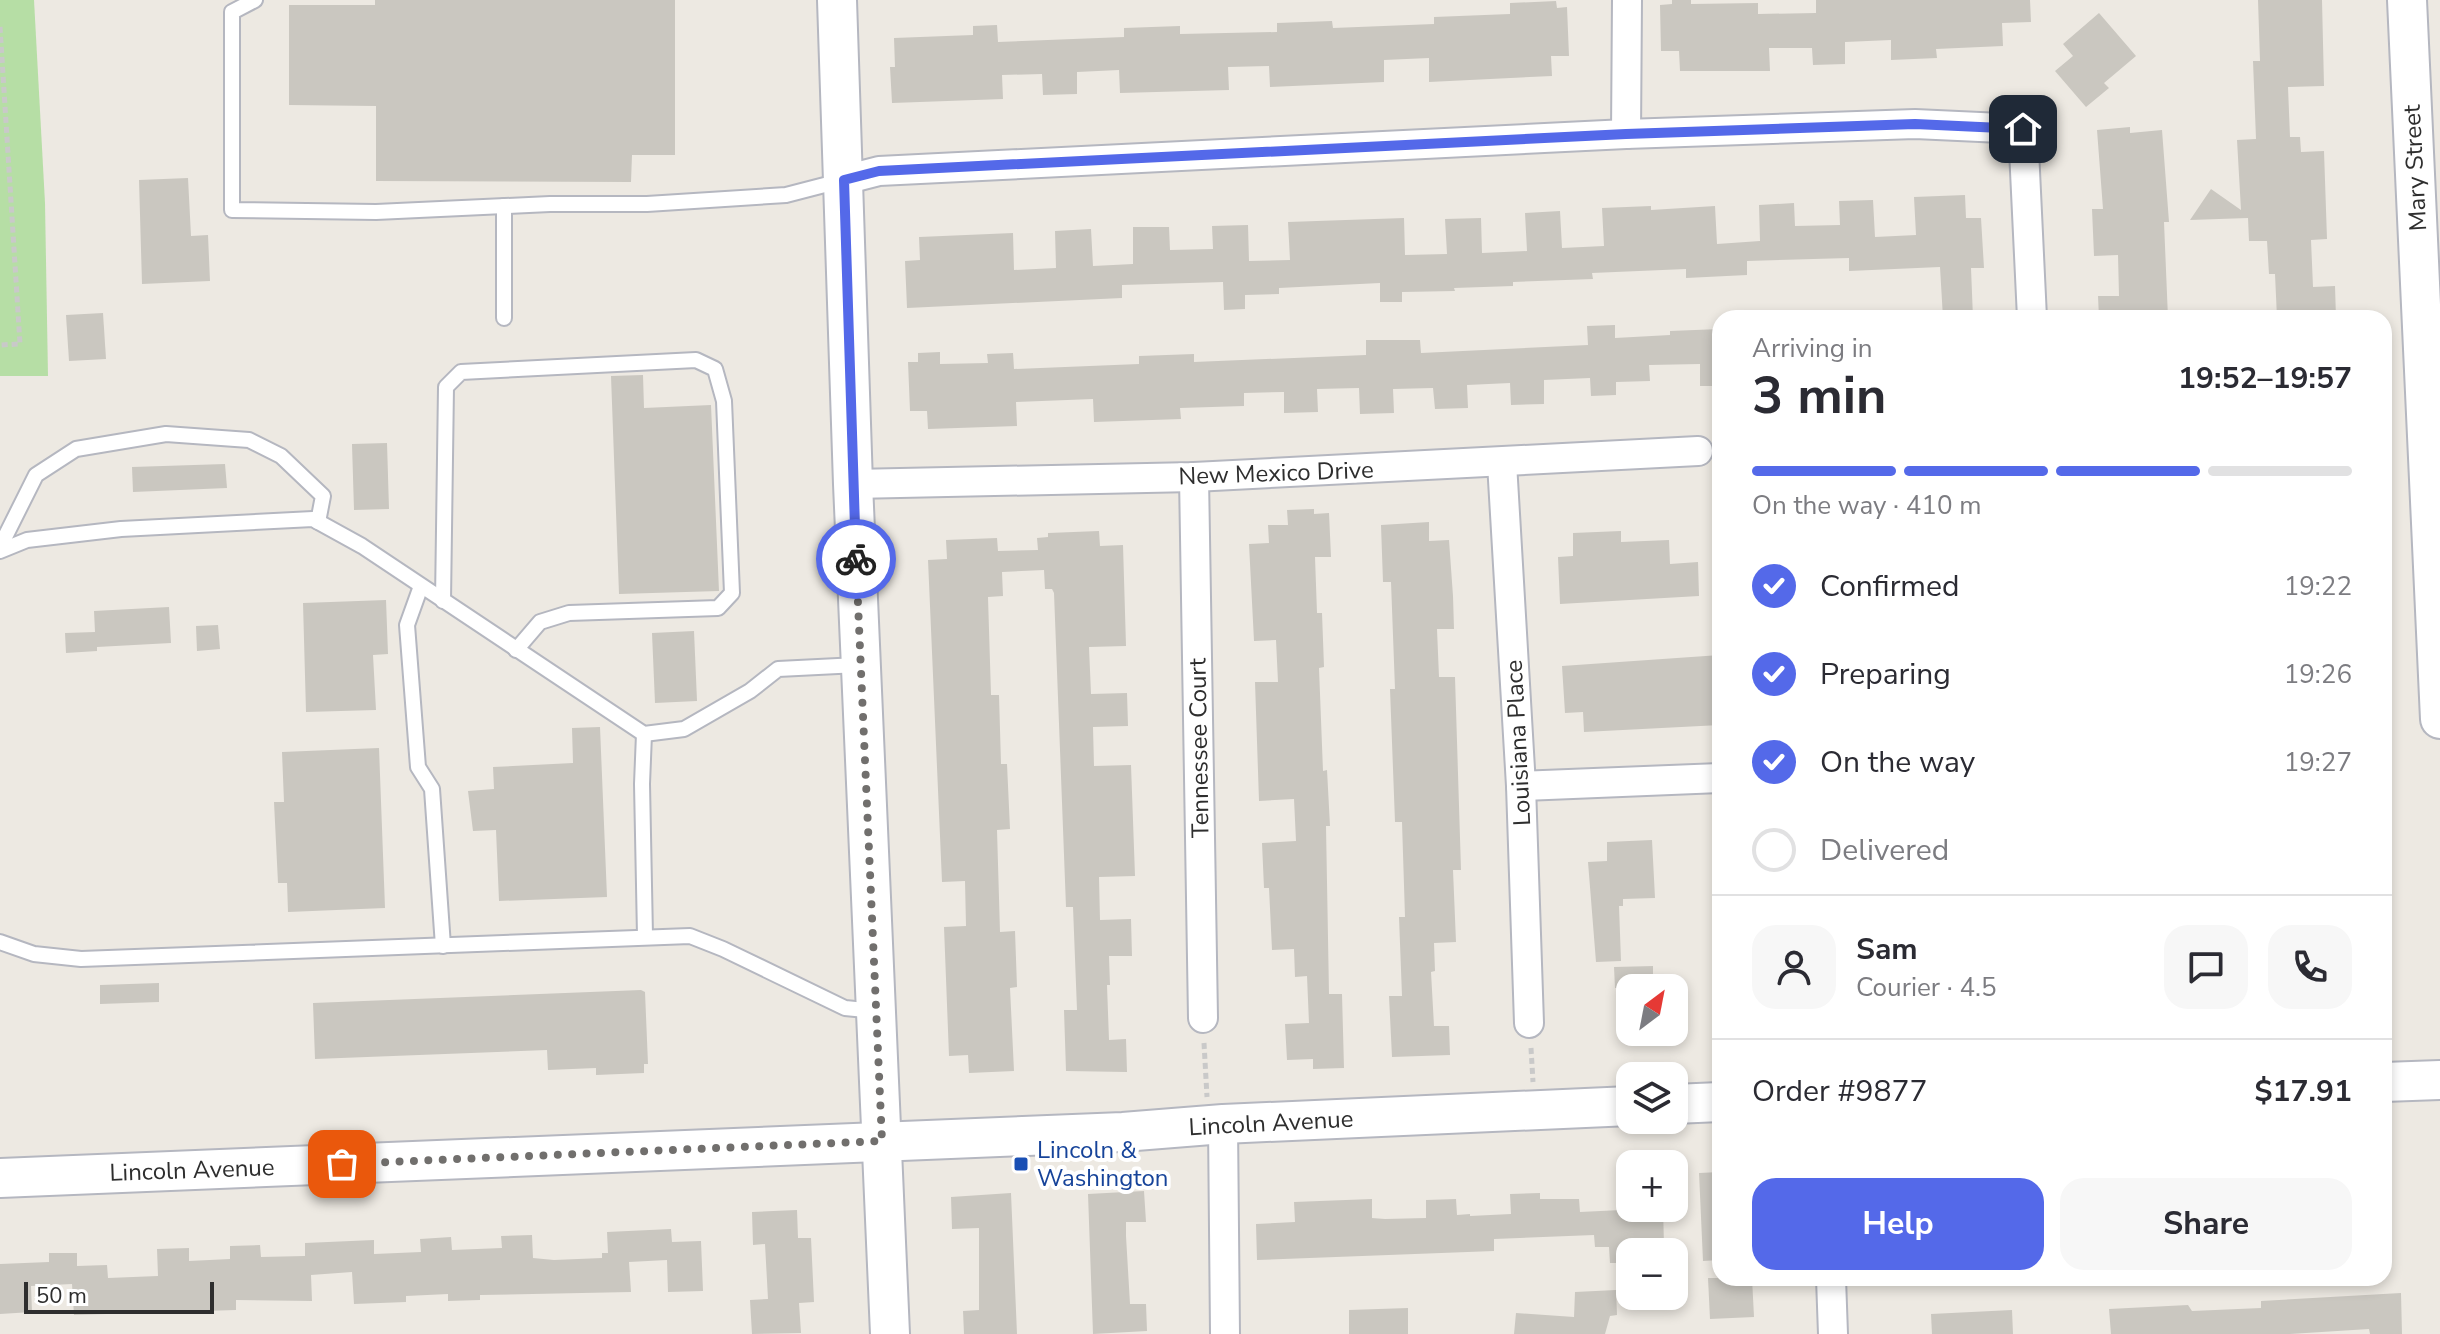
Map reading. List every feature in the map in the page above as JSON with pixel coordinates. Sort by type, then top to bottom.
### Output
[{"type":"street","points":[[837,0],[853,484],[890,1334]]},
{"type":"street","points":[[1626,134],[1627,0]]},
{"type":"street","name":"Mary Street","points":[[2407,0],[2440,719]]},
{"type":"street","points":[[844,180],[879,171],[1626,134],[1915,124],[2023,129],[2032,310]]},
{"type":"street","name":"New Mexico Drive","points":[[853,484],[1194,477],[1698,451]]},
{"type":"street","name":"Louisiana Place","points":[[1502,463],[1521,786],[1529,1023]]},
{"type":"street","name":"Tennessee Court","points":[[1194,477],[1203,1018]]},
{"type":"street","points":[[1521,786],[1712,778]]},
{"type":"street","points":[[2392,1082],[2440,1080]]},
{"type":"street","points":[[1688,1103],[1712,1102]]},
{"type":"street","name":"Lincoln Avenue","points":[[0,1178],[1123,1132],[1216,1124],[1616,1107]]},
{"type":"street","points":[[1216,1124],[1225,1334]]},
{"type":"street","points":[[1831,1286],[1833,1334]]},
{"type":"lane","points":[[255,0],[232,12],[232,210],[376,212],[647,204],[786,195],[844,180]]},
{"type":"lane","points":[[504,206],[504,318]]},
{"type":"lane","points":[[443,601],[446,387],[461,372],[696,360],[715,369],[724,401],[732,593],[718,608],[569,613],[540,622],[516,650]]},
{"type":"lane","points":[[0,549],[36,475],[76,449],[166,434],[249,440],[281,456],[323,496],[318,522]]},
{"type":"lane","points":[[0,549],[27,540],[121,529],[313,519],[362,546],[644,734],[684,729],[750,691],[778,669],[861,665]]},
{"type":"lane","points":[[421,586],[407,625],[418,767],[432,789],[443,946]]},
{"type":"lane","points":[[644,734],[645,936]]},
{"type":"lane","points":[[0,942],[34,954],[81,959],[690,936],[845,1008],[876,1011]]},
{"type":"path","points":[[0,27],[20,344],[0,345]]},
{"type":"path","points":[[1203,1018],[1216,1124]]},
{"type":"path","points":[[1529,1023],[1535,1110]]},
{"type":"green space","points":[[0,0],[34,0],[45,203],[48,376],[0,376]]},
{"type":"building","points":[[375,0],[675,0],[675,155],[632,155],[631,182],[376,181],[376,106],[289,105],[289,5],[375,5]]},
{"type":"building","points":[[1672,0],[1691,0],[1691,4],[1758,3],[1758,14],[1816,13],[1816,0],[2030,0],[2031,22],[2002,23],[2003,46],[1936,49],[1937,58],[1891,60],[1891,40],[1845,42],[1845,64],[1813,65],[1812,48],[1769,48],[1770,71],[1680,71],[1679,51],[1661,51],[1660,5],[1672,4]]},
{"type":"building","points":[[2258,0],[2322,0],[2324,86],[2288,87],[2290,137],[2300,137],[2301,152],[2324,151],[2327,239],[2311,240],[2313,287],[2335,286],[2336,310],[2277,310],[2275,274],[2269,274],[2267,241],[2249,241],[2248,218],[2190,220],[2211,189],[2241,210],[2237,140],[2256,139],[2253,61],[2260,61]]},
{"type":"building","points":[[1556,1],[1557,8],[1567,7],[1569,56],[1551,56],[1552,76],[1429,82],[1429,58],[1384,60],[1384,82],[1270,87],[1269,66],[1228,67],[1229,90],[1120,93],[1119,70],[1077,72],[1077,94],[1043,95],[1042,74],[1002,75],[1003,99],[892,103],[890,67],[895,67],[894,38],[973,35],[973,26],[997,25],[998,42],[1124,37],[1124,28],[1180,26],[1180,34],[1277,32],[1277,23],[1332,21],[1333,28],[1434,24],[1434,17],[1510,14],[1510,3]]},
{"type":"building","points":[[2099,13],[2136,56],[2104,83],[2109,88],[2086,107],[2055,71],[2073,56],[2063,44]]},
{"type":"building","points":[[2130,127],[2130,133],[2162,130],[2169,222],[2164,222],[2168,310],[2099,310],[2098,296],[2119,296],[2118,255],[2094,256],[2092,209],[2103,209],[2097,130]]},
{"type":"building","points":[[188,178],[191,236],[208,235],[210,281],[142,284],[139,180]]},
{"type":"building","points":[[1965,195],[1966,218],[1981,218],[1984,268],[1971,268],[1973,310],[1943,310],[1940,267],[1849,271],[1849,258],[1747,261],[1747,275],[1686,278],[1686,269],[1592,273],[1593,279],[1513,282],[1513,286],[1454,288],[1455,291],[1402,292],[1402,302],[1380,302],[1380,283],[1279,288],[1279,294],[1245,295],[1245,309],[1224,310],[1223,282],[1122,285],[1122,298],[907,308],[905,261],[920,260],[919,237],[1013,233],[1014,270],[1056,268],[1055,231],[1091,229],[1093,266],[1133,264],[1133,227],[1169,227],[1170,250],[1213,249],[1212,226],[1248,225],[1249,261],[1290,260],[1288,222],[1404,218],[1405,255],[1447,254],[1445,219],[1481,218],[1482,253],[1527,251],[1525,213],[1560,211],[1562,248],[1604,246],[1602,208],[1651,206],[1651,210],[1715,206],[1717,244],[1760,241],[1759,205],[1794,203],[1795,226],[1840,225],[1839,201],[1873,200],[1875,237],[1916,235],[1914,197]]},
{"type":"building","points":[[103,313],[106,359],[69,361],[66,315]]},
{"type":"building","points":[[1615,325],[1615,338],[1712,329],[1712,386],[1700,386],[1700,364],[1649,365],[1650,381],[1616,382],[1616,395],[1591,396],[1590,378],[1544,380],[1544,404],[1511,405],[1510,383],[1467,385],[1468,408],[1435,409],[1433,388],[1393,389],[1394,413],[1360,414],[1359,388],[1317,389],[1318,412],[1284,413],[1284,392],[1244,393],[1244,406],[1180,408],[1181,419],[1094,422],[1093,399],[1016,402],[1017,426],[928,429],[927,411],[910,411],[908,362],[918,362],[918,353],[940,352],[940,364],[988,363],[987,354],[1013,353],[1014,369],[1139,364],[1139,356],[1194,354],[1194,362],[1366,355],[1366,340],[1420,340],[1421,353],[1588,345],[1587,326]]},
{"type":"building","points":[[643,375],[644,408],[711,405],[719,591],[619,594],[611,376]]},
{"type":"building","points":[[387,443],[389,509],[354,510],[352,444]]},
{"type":"building","points":[[225,464],[227,488],[133,492],[132,467]]},
{"type":"building","points":[[1314,509],[1314,514],[1329,513],[1331,557],[1315,557],[1317,613],[1322,613],[1324,667],[1319,668],[1323,771],[1327,770],[1330,826],[1326,826],[1329,994],[1342,994],[1344,1068],[1313,1069],[1313,1059],[1287,1060],[1285,1024],[1309,1023],[1307,976],[1295,977],[1294,949],[1272,950],[1269,888],[1264,888],[1262,843],[1296,841],[1294,799],[1259,801],[1255,682],[1278,682],[1276,640],[1254,641],[1249,544],[1269,543],[1268,525],[1288,525],[1287,510]]},
{"type":"building","points":[[1429,522],[1429,541],[1449,540],[1453,596],[1454,629],[1437,629],[1439,677],[1455,677],[1461,870],[1453,870],[1456,942],[1434,943],[1435,971],[1431,972],[1434,1026],[1449,1026],[1450,1055],[1392,1057],[1389,996],[1402,996],[1399,917],[1405,917],[1402,822],[1395,822],[1390,689],[1395,689],[1391,582],[1383,582],[1381,525]]},
{"type":"building","points":[[1099,531],[1100,546],[1123,545],[1126,646],[1089,647],[1091,694],[1127,693],[1128,726],[1093,727],[1094,766],[1131,765],[1135,876],[1099,877],[1100,920],[1131,919],[1132,956],[1109,956],[1110,985],[1107,985],[1109,1040],[1126,1039],[1127,1072],[1066,1071],[1064,1010],[1077,1010],[1073,907],[1066,907],[1054,593],[1052,589],[1045,589],[1044,570],[1002,572],[1003,596],[988,597],[991,695],[999,695],[1001,764],[1007,764],[1010,829],[997,830],[1000,932],[1015,931],[1017,987],[1010,988],[1014,1071],[969,1073],[968,1055],[949,1056],[944,927],[966,926],[965,881],[942,882],[928,560],[947,559],[946,540],[997,538],[998,551],[1038,550],[1037,538],[1048,537],[1048,533]]},
{"type":"building","points":[[1621,531],[1621,542],[1669,540],[1670,564],[1698,562],[1699,596],[1560,604],[1558,557],[1573,556],[1573,533]]},
{"type":"building","points":[[386,600],[388,654],[373,655],[376,710],[306,712],[303,603]]},
{"type":"building","points":[[169,607],[171,643],[97,647],[97,651],[66,653],[65,633],[95,632],[94,611]]},
{"type":"building","points":[[218,625],[220,649],[197,651],[196,626]]},
{"type":"building","points":[[694,631],[697,701],[655,703],[652,633]]},
{"type":"building","points":[[1712,656],[1712,725],[1584,732],[1583,712],[1565,713],[1562,666]]},
{"type":"building","points":[[600,727],[607,897],[499,901],[496,830],[473,831],[468,791],[494,789],[493,767],[573,763],[572,728]]},
{"type":"building","points":[[379,748],[385,908],[288,912],[287,883],[278,883],[274,802],[284,802],[282,752]]},
{"type":"building","points":[[1652,840],[1655,898],[1623,899],[1623,906],[1619,906],[1621,961],[1596,962],[1588,862],[1607,861],[1607,842]]},
{"type":"building","points":[[1653,966],[1653,974],[1616,974],[1615,988],[1614,967]]},
{"type":"building","points":[[159,983],[159,1002],[100,1004],[100,985]]},
{"type":"building","points":[[645,992],[648,1064],[644,1064],[644,1073],[596,1075],[596,1068],[548,1070],[547,1050],[315,1059],[313,1003]]},
{"type":"building","points":[[1712,1172],[1712,1260],[1703,1261],[1699,1173]]},
{"type":"building","points":[[1144,1191],[1146,1222],[1126,1222],[1126,1236],[1130,1304],[1146,1304],[1147,1331],[1093,1334],[1088,1194]]},
{"type":"building","points":[[1011,1193],[1017,1334],[964,1334],[963,1311],[979,1310],[979,1228],[952,1229],[951,1197]]},
{"type":"building","points":[[1540,1193],[1540,1199],[1579,1199],[1580,1212],[1616,1210],[1616,1222],[1663,1222],[1664,1238],[1616,1238],[1616,1263],[1610,1263],[1609,1247],[1595,1247],[1594,1235],[1494,1239],[1494,1251],[1257,1260],[1256,1224],[1295,1222],[1294,1202],[1372,1199],[1372,1218],[1426,1218],[1426,1200],[1456,1199],[1457,1215],[1511,1214],[1510,1194]]},
{"type":"building","points":[[797,1210],[798,1238],[811,1238],[814,1302],[799,1303],[801,1333],[752,1334],[750,1300],[768,1299],[765,1244],[753,1245],[752,1212]]},
{"type":"building","points":[[671,1229],[672,1242],[701,1241],[703,1291],[668,1292],[667,1260],[629,1262],[631,1292],[480,1295],[480,1300],[448,1301],[448,1294],[406,1296],[406,1302],[354,1304],[352,1272],[311,1275],[312,1301],[236,1300],[236,1310],[74,1315],[72,1284],[31,1286],[32,1312],[0,1314],[0,1264],[49,1262],[49,1253],[77,1253],[77,1266],[107,1265],[108,1278],[158,1276],[157,1249],[189,1248],[189,1261],[230,1259],[230,1246],[260,1245],[261,1257],[305,1256],[305,1243],[374,1240],[374,1254],[421,1252],[420,1239],[451,1237],[452,1250],[502,1248],[501,1236],[532,1235],[533,1258],[554,1260],[602,1258],[602,1253],[608,1253],[607,1232]]},
{"type":"building","points":[[1708,1278],[1712,1278],[1712,1286],[1752,1286],[1754,1317],[1710,1319]]},
{"type":"building","points":[[1616,1290],[1617,1315],[1610,1316],[1605,1334],[1514,1334],[1516,1313],[1574,1317],[1575,1292]]},
{"type":"building","points":[[2401,1293],[2402,1334],[2370,1334],[2369,1329],[2290,1334],[2111,1334],[2109,1309],[2188,1305],[2192,1311],[2261,1308],[2261,1301]]},
{"type":"building","points":[[1408,1308],[1408,1334],[1349,1334],[1349,1310]]},
{"type":"building","points":[[2012,1310],[2013,1334],[1932,1334],[1931,1314]]},
{"type":"way so far","points":[[342,1164],[882,1141],[856,559]]},
{"type":"place","name":"Lincoln & Washington","points":[[1021,1164]]},
{"type":"route","points":[[856,559],[844,180],[879,171],[1626,134],[1915,124],[2023,129]]}]
